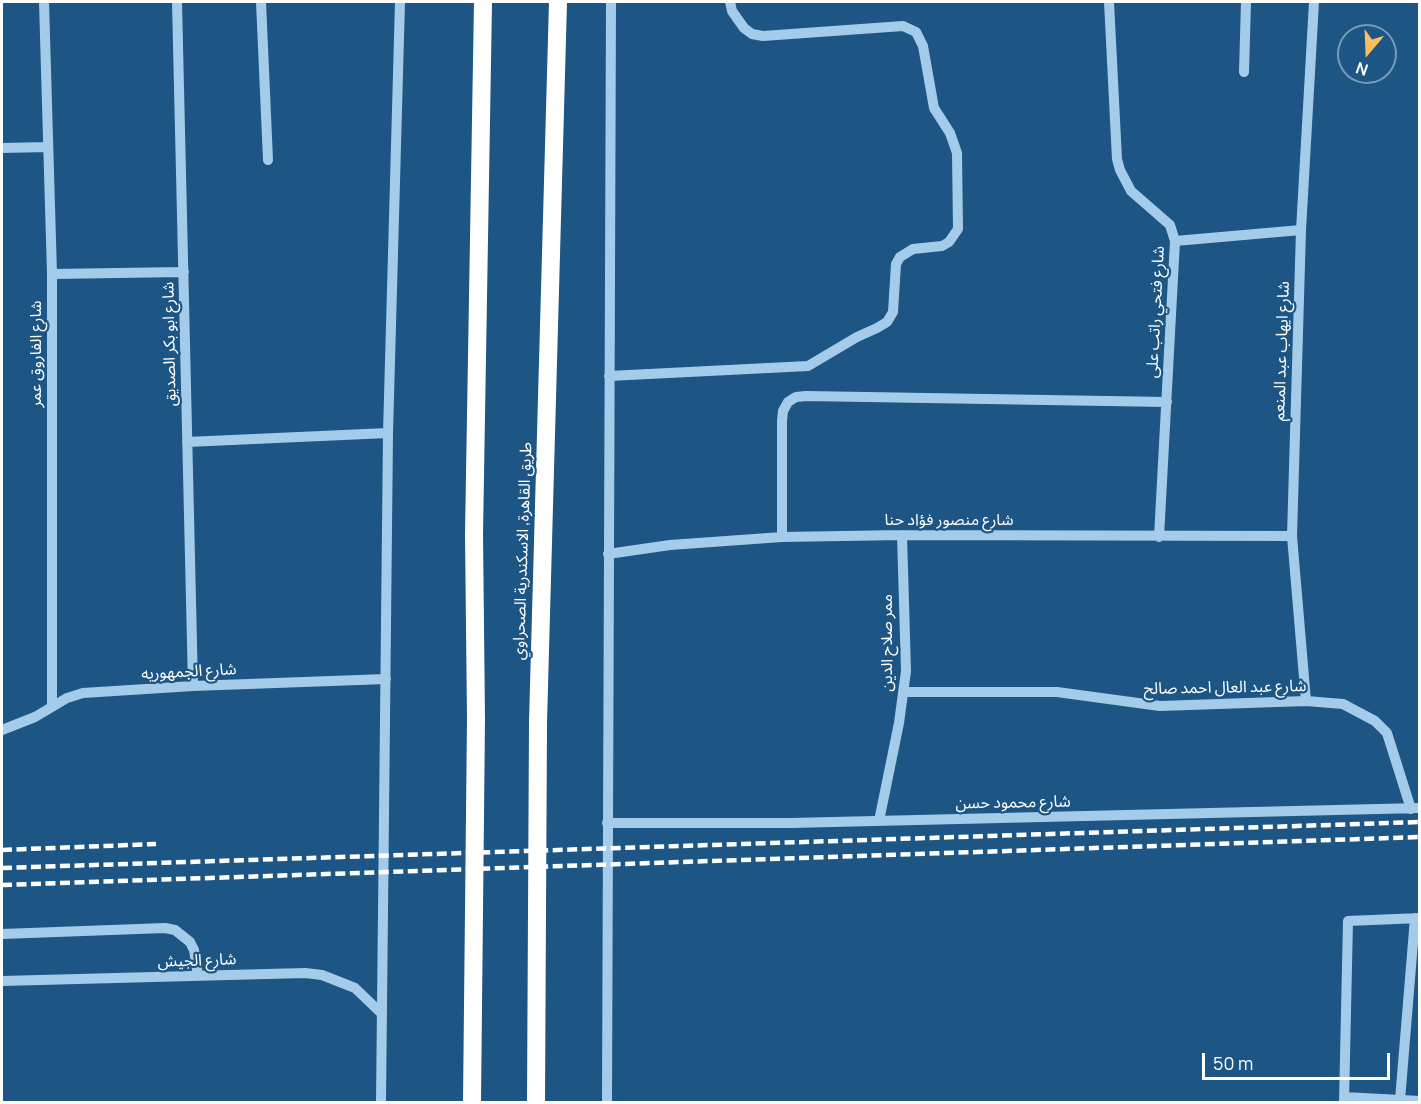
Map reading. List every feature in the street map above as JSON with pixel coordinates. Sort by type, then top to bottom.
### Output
[{"type":"highway","points":[[472,1102],[476,718],[474,534],[483,2]]},
{"type":"highway","name":"طريق القاهرة, الاسكندرية الصحراوي","points":[[536,1102],[538,722],[558,2]]},
{"type":"street","name":"شارع الفاروق عمر","points":[[44,2],[52,274],[52,706]]},
{"type":"street","name":"شارع ابو بكر الصديق","points":[[177,2],[193,686]]},
{"type":"street","points":[[261,2],[268,160]]},
{"type":"street","points":[[381,1102],[380,1012],[388,433],[400,2]]},
{"type":"street","points":[[607,1102],[611,2]]},
{"type":"street","points":[[609,376],[808,366],[887,322],[893,312],[896,264],[900,257],[913,249],[942,246],[950,242],[958,229],[957,153],[950,133],[934,108],[923,46],[916,33],[903,26],[763,36],[752,34],[744,28],[732,11],[730,2]]},
{"type":"street","name":"شارع فتحي راتب على","points":[[1109,2],[1117,159],[1120,170],[1131,191],[1170,225],[1175,241],[1159,537]]},
{"type":"street","points":[[1245,72],[1246,2]]},
{"type":"street","name":"شارع ايهاب عبد المنعم","points":[[1306,701],[1292,536],[1301,230],[1314,2]]},
{"type":"street","points":[[2,148],[48,147]]},
{"type":"street","points":[[1175,241],[1301,230]]},
{"type":"street","points":[[52,274],[184,272]]},
{"type":"street","points":[[782,537],[783,411],[788,402],[796,397],[1167,402]]},
{"type":"street","points":[[188,442],[388,433]]},
{"type":"street","name":"ممر صلاح الدين","points":[[879,821],[906,671],[902,535]]},
{"type":"street","name":"شارع منصور فؤاد حنا","points":[[608,554],[670,545],[782,537],[1292,536]]},
{"type":"street","name":"شارع الجمهوريه","points":[[2,730],[35,717],[67,698],[83,693],[193,686],[386,679]]},
{"type":"street","name":"شارع عبد العال احمد صالح","points":[[904,692],[1057,692],[1160,706],[1306,701],[1343,704],[1375,721],[1387,733],[1415,808]]},
{"type":"street","name":"شارع محمود حسن","points":[[607,823],[791,823],[1415,808]]},
{"type":"street","points":[[1400,1100],[1417,918],[1348,921],[1344,1100],[1419,1101]]},
{"type":"street","points":[[2,934],[165,928],[175,930],[190,942],[194,950],[198,976]]},
{"type":"street","name":"شارع الجيش","points":[[2,981],[288,973],[322,975],[355,988],[380,1012]]},
{"type":"railway","points":[[2,868],[1420,822]]},
{"type":"railway","points":[[2,885],[1420,837]]},
{"type":"railway","points":[[2,850],[156,844]]}]
